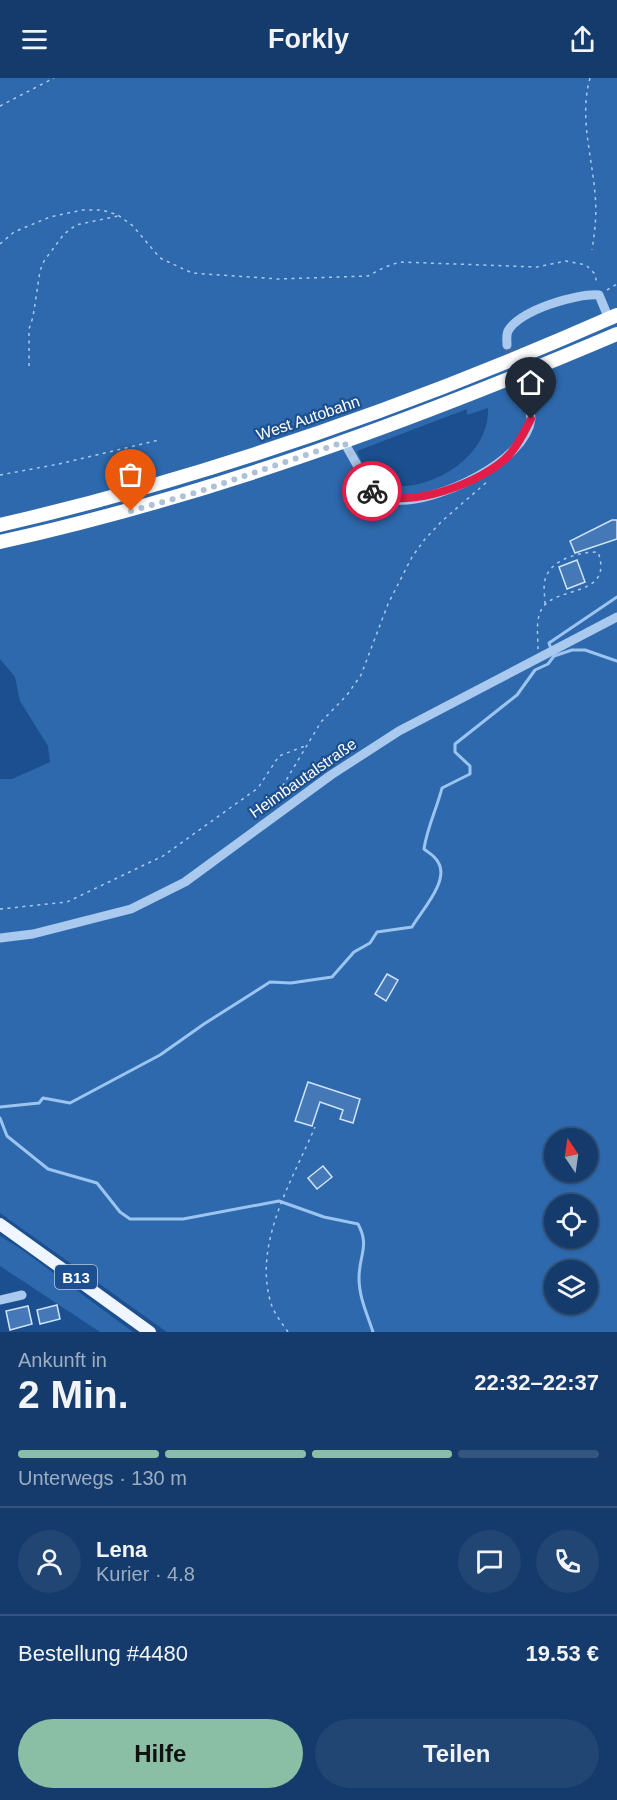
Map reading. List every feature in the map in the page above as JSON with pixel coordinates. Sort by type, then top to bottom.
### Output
[{"type":"highway","name":"West Autobahn","points":[[0,525],[193,475],[363,417],[613,317]]},
{"type":"highway","name":"West Autobahn","points":[[0,543],[86,524],[198,492],[344,442],[617,334]]},
{"type":"main road","name":"B13","points":[[0,1224],[150,1332]]},
{"type":"street","points":[[507,345],[507,333],[517,321],[543,308],[583,294],[599,295],[613,317]]},
{"type":"street","points":[[344,442],[373,493],[395,500],[427,497],[474,479],[508,456],[523,436],[531,419],[525,396]]},
{"type":"street","name":"Heimbautalstraße","points":[[0,938],[33,934],[131,909],[185,882],[277,813],[399,730],[617,617]]},
{"type":"street","points":[[0,1300],[21,1295]]},
{"type":"path","points":[[0,106],[54,78]]},
{"type":"path","points":[[590,78],[585,115],[595,194],[596,225],[592,250]]},
{"type":"path","points":[[0,244],[14,232],[50,218],[82,210],[102,210],[118,215],[133,226],[160,258],[192,273],[278,279],[368,276],[400,262],[537,267],[566,261],[586,265],[595,274],[599,295],[617,284]]},
{"type":"path","points":[[30,366],[29,329],[44,261],[64,234],[76,225],[118,215]]},
{"type":"path","points":[[0,475],[59,464],[159,440]]},
{"type":"path","points":[[277,813],[279,792],[306,746],[321,722],[347,695],[362,675],[388,604],[412,557],[442,521],[494,476],[492,467]]},
{"type":"path","points":[[543,656],[539,616],[545,604],[545,579],[551,567],[566,558],[586,552],[598,552],[602,562],[600,574],[590,585],[545,604]]},
{"type":"path","points":[[0,909],[67,902],[163,856],[258,788],[279,756],[306,746]]},
{"type":"path","points":[[288,1332],[270,1302],[266,1258],[273,1228],[315,1127]]},
{"type":"shaded area","points":[[0,78],[617,78],[617,1332],[167,1332],[0,1213],[0,779],[12,779],[50,762],[48,746],[20,701],[15,677],[0,659]],"holes":[[[488,408],[485,428],[477,445],[464,460],[447,472],[429,481],[409,486],[389,486],[370,482],[357,451],[467,409],[467,415]]]},
{"type":"shaded area","points":[[0,1236],[133,1332],[100,1332],[0,1266]]},
{"type":"building","points":[[612,520],[617,520],[617,539],[575,553],[570,541]]},
{"type":"building","points":[[577,560],[585,582],[567,589],[559,567]]},
{"type":"building","points":[[387,974],[398,980],[386,1001],[375,994]]},
{"type":"building","points":[[308,1082],[360,1099],[353,1123],[340,1119],[343,1110],[320,1102],[312,1126],[295,1121]]},
{"type":"building","points":[[323,1166],[332,1177],[317,1189],[308,1178]]},
{"type":"building","points":[[57,1305],[60,1319],[40,1324],[37,1310]]},
{"type":"building","points":[[28,1306],[32,1324],[10,1330],[6,1311]]},
{"type":"waterway","points":[[551,649],[549,643],[617,597]]},
{"type":"waterway","points":[[0,1107],[39,1103],[43,1098],[70,1103],[160,1055],[270,982],[291,983],[332,977],[354,952],[370,943],[377,932],[412,927],[433,895],[440,877],[441,869],[438,862],[424,849],[442,788],[470,774],[470,766],[455,752],[455,744],[517,695],[535,670],[548,664],[554,656],[572,650],[585,650],[617,661]]},
{"type":"waterway","points":[[0,1118],[7,1136],[48,1169],[97,1183],[120,1212],[130,1219],[183,1219],[279,1201],[324,1217],[358,1224],[364,1245],[359,1270],[359,1285],[373,1332]]},
{"type":"tunnel","points":[[507,345],[525,396]]},
{"type":"way so far","points":[[131,511],[198,492],[344,442],[372,491]]},
{"type":"route","points":[[372,491],[395,500],[427,497],[474,479],[508,456],[523,436],[531,419]]}]
